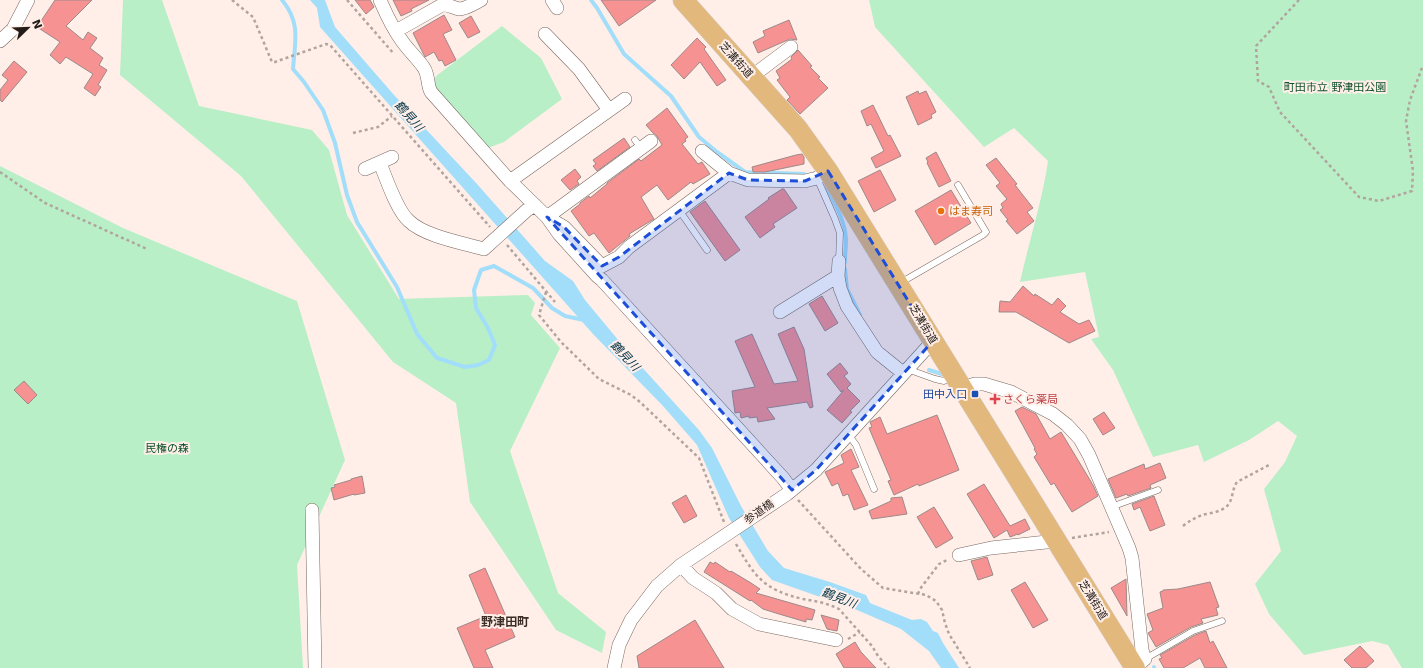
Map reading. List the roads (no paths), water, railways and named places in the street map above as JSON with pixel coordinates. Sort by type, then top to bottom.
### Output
[{"type":"main road","name":"芝溝街道","points":[[683,0],[798,129],[823,175],[899,284],[1056,540],[1138,665]]},
{"type":"street","points":[[0,41],[13,30],[28,0]]},
{"type":"street","points":[[380,0],[385,13],[396,31],[428,74],[429,88],[431,92],[510,181],[531,207],[564,227],[602,266],[619,257],[629,247],[729,173]]},
{"type":"street","points":[[396,31],[442,5],[446,4],[458,9],[463,9],[481,0]]},
{"type":"street","points":[[0,31],[13,30]]},
{"type":"street","points":[[545,34],[564,44],[579,69],[609,110]]},
{"type":"street","points":[[751,77],[790,47]]},
{"type":"street","points":[[510,181],[625,99]]},
{"type":"street","points":[[547,217],[642,143]]},
{"type":"street","points":[[702,151],[729,173],[748,180],[805,181],[823,175]]},
{"type":"street","points":[[366,169],[392,158]]},
{"type":"street","points":[[380,163],[400,209],[408,221],[409,228],[484,249],[501,236],[531,207]]},
{"type":"street","points":[[547,217],[559,234],[597,276],[762,454],[783,478],[792,495]]},
{"type":"street","points":[[839,261],[838,276],[840,288],[847,306],[877,352],[905,371]]},
{"type":"street","points":[[780,312],[838,276]]},
{"type":"street","name":"参道橋","points":[[614,668],[619,645],[631,620],[657,586],[681,565],[731,532],[792,495],[933,341]]},
{"type":"street","points":[[959,383],[984,384],[1011,392],[1053,414],[1067,425],[1080,439],[1089,455],[1132,558],[1142,650],[1138,665]]},
{"type":"street","points":[[312,510],[315,668]]},
{"type":"street","points":[[959,555],[991,548],[1056,540]]},
{"type":"street","points":[[681,565],[692,578],[716,593],[732,609],[759,624],[836,640]]},
{"type":"lane","points":[[823,175],[840,234],[839,261]]},
{"type":"lane","points":[[899,284],[986,232],[958,185]]},
{"type":"lane","points":[[679,210],[707,250]]},
{"type":"lane","points":[[905,371],[936,380],[959,383]]},
{"type":"lane","points":[[848,434],[856,445],[874,489]]},
{"type":"lane","points":[[1111,507],[1158,490]]},
{"type":"lane","points":[[1138,665],[1193,631],[1222,621]]},
{"type":"water","name":"鶴見川","points":[[310,0],[325,0],[335,27],[394,95],[477,184],[545,261],[573,281],[585,300],[629,353],[699,430],[712,448],[741,506],[768,551],[784,568],[866,595],[870,603],[912,620],[921,619],[927,622],[933,631],[938,633],[959,668],[941,668],[929,651],[901,629],[857,610],[772,580],[760,567],[729,518],[697,445],[663,406],[593,334],[320,27],[317,8]]},
{"type":"waterway","points":[[282,0],[288,8],[294,25],[295,41],[293,69],[304,82],[323,110],[335,143],[347,195],[357,222],[397,287],[417,334],[437,358],[465,367],[478,365],[489,360],[495,345],[488,328],[476,308],[474,290],[481,270],[494,266],[533,288],[552,308],[565,316],[584,320]]},
{"type":"waterway","points":[[591,0],[624,54],[671,96],[699,137],[717,152],[745,172],[804,174]]},
{"type":"waterway","points":[[827,188],[844,226],[846,239],[845,262]]},
{"type":"waterway","points":[[845,269],[847,289],[860,315]]},
{"type":"waterway","points":[[929,370],[942,374]]},
{"type":"place","name":"はま寿司","points":[[941,211]]},
{"type":"place","name":"田中入口","points":[[975,394]]},
{"type":"place","name":"さくら薬局","points":[[995,399]]},
{"type":"district","name":"野津田町","points":[[505,622]]},
{"type":"park label","name":"町田市立 野津田公園","points":[[1335,87]]},
{"type":"park label","name":"民権の森","points":[[167,448]]}]
